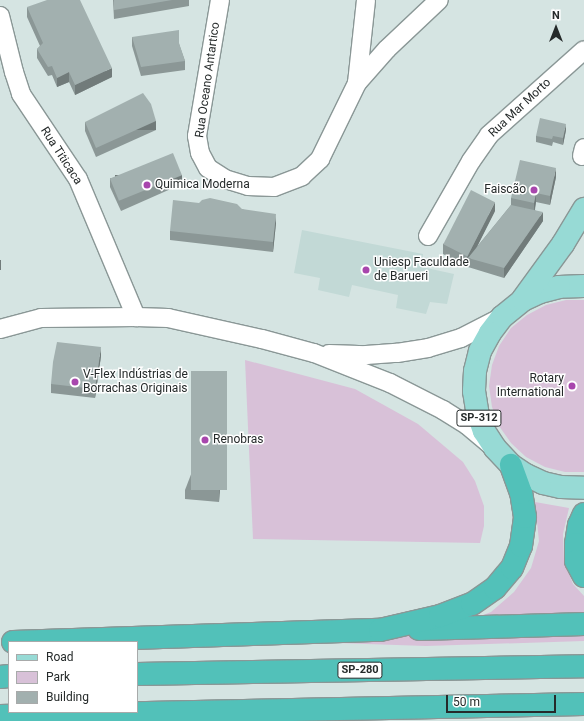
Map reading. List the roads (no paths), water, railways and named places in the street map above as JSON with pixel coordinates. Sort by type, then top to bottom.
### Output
[{"type":"highway","points":[[380,630],[440,616],[472,604],[495,588],[512,568],[521,546],[525,517],[521,492],[511,465]]},
{"type":"highway","points":[[584,514],[579,525],[576,561],[584,576]]},
{"type":"highway","points":[[44,641],[584,624]]},
{"type":"highway","name":"SP-280","points":[[138,674],[584,666]]},
{"type":"highway","points":[[0,716],[584,704]]},
{"type":"main road","name":"SP-312","points":[[584,209],[563,244],[523,300],[502,317],[490,333],[480,351],[475,371],[474,391],[477,411],[484,431],[495,448],[511,465],[526,475],[543,483],[561,487],[584,488]]},
{"type":"main road","points":[[523,300],[540,292],[559,287],[584,286]]},
{"type":"street","name":"Rua Oceano Antartico","points":[[220,0],[197,136],[200,153],[208,168],[225,179],[248,186],[274,187],[302,176],[320,159],[357,83],[387,49],[439,0]]},
{"type":"street","points":[[357,83],[366,0]]},
{"type":"street","name":"Rua Titicaca","points":[[0,16],[21,94],[78,179],[136,317]]},
{"type":"street","name":"Rua Mar Morto","points":[[428,236],[471,161],[489,135],[584,50]]},
{"type":"street","points":[[314,353],[366,355],[397,353],[428,348],[460,338],[502,317]]},
{"type":"street","points":[[0,330],[41,318],[168,318],[262,339],[314,353],[390,383],[423,399],[467,425],[495,448]]},
{"type":"place","name":"Quimica Moderna","points":[[147,185]]},
{"type":"place","name":"Faiscão","points":[[534,190]]},
{"type":"place","name":"Uniesp Faculdade de Barueri","points":[[366,270]]},
{"type":"place","name":"V-Flex Indústrias de Borrachas Originais","points":[[75,382]]},
{"type":"place","name":"Rotary International","points":[[572,386]]},
{"type":"place","name":"Renobras","points":[[205,440]]}]
